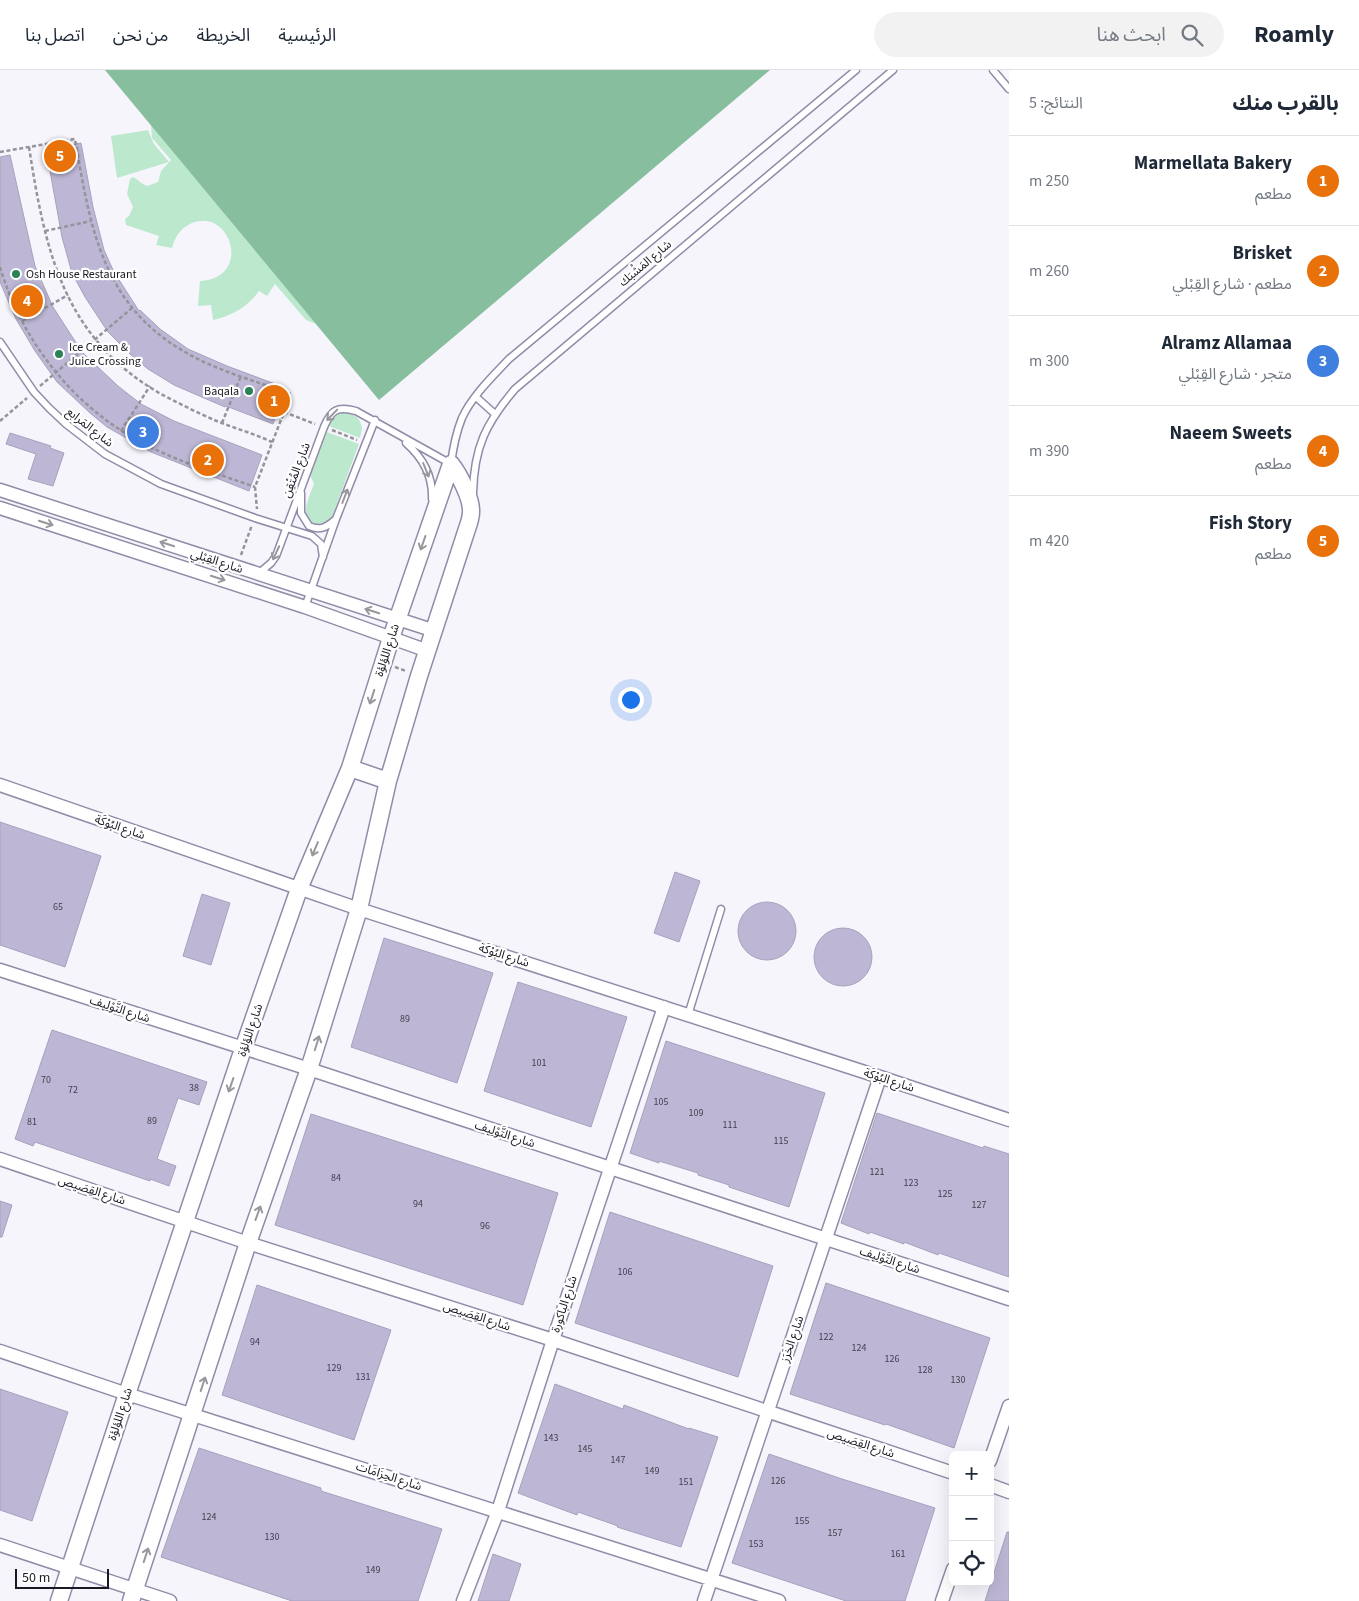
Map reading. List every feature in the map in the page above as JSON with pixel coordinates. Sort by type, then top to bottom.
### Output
[{"type":"street","points":[[133,1595],[248,1243],[309,1070],[359,909],[388,782],[419,676],[472,511],[464,485],[458,473],[450,464]]},
{"type":"street","name":"شارع اللؤلؤة","points":[[59,1601],[243,1049],[299,889],[350,768],[390,638],[450,464]]},
{"type":"street","name":"شارع القِبْلي","points":[[0,490],[435,631]]},
{"type":"street","name":"شارع القِبْلي","points":[[0,508],[305,607],[428,651]]},
{"type":"street","points":[[350,768],[388,782]]},
{"type":"street","name":"شارع البُوْكَة","points":[[0,785],[359,909],[1009,1120]]},
{"type":"street","name":"شارع التَّوْلِيف","points":[[0,970],[1009,1299]]},
{"type":"street","name":"شارع الباكورة","points":[[463,1601],[498,1511],[609,1169],[664,1007]]},
{"type":"street","name":"شارع الخَرَز","points":[[704,1601],[880,1077]]},
{"type":"street","name":"شارع القِصَيص","points":[[0,1159],[248,1243],[553,1340],[949,1472]]},
{"type":"street","name":"شارع الحِزَامَات","points":[[0,1351],[127,1394],[779,1601]]},
{"type":"street","points":[[993,1451],[1009,1406]]},
{"type":"street","points":[[994,1487],[1009,1492]]},
{"type":"street","points":[[0,1545],[70,1569],[133,1595],[170,1601]]},
{"type":"street","points":[[942,1601],[949,1581]]},
{"type":"lane","name":"شارع المَشْبَك","points":[[450,464],[455,439],[463,416],[476,397],[509,359],[856,70]]},
{"type":"lane","name":"شارع المَشْبَك","points":[[472,511],[473,474],[478,448],[495,414],[515,389],[528,376],[893,70]]},
{"type":"lane","points":[[993,70],[1009,89]]},
{"type":"lane","name":"شارع المَرابع","points":[[0,342],[34,392],[66,424],[105,454],[161,484],[254,518],[312,536],[318,539],[321,544],[323,556]]},
{"type":"lane","points":[[476,397],[495,414]]},
{"type":"lane","name":"شارع المُتْقِن","points":[[258,574],[276,556],[326,422],[339,409],[350,409],[375,420],[450,464]]},
{"type":"lane","points":[[305,607],[336,519],[375,420]]},
{"type":"lane","points":[[396,434],[422,460],[429,476],[432,493],[432,517]]},
{"type":"lane","points":[[303,482],[300,508],[306,522],[313,528],[322,528],[327,527],[336,519]]},
{"type":"lane","points":[[688,1015],[720,908]]},
{"type":"path","points":[[0,152],[75,139],[95,238],[118,288],[132,308],[150,327],[185,352],[241,376],[291,394],[255,487],[257,511]]},
{"type":"path","points":[[29,147],[45,231],[58,274],[80,319],[95,339],[119,364],[150,386],[222,423],[272,442]]},
{"type":"path","points":[[45,231],[91,221]]},
{"type":"path","points":[[0,267],[22,321],[57,374],[86,404],[121,430],[158,450],[255,487]]},
{"type":"path","points":[[22,321],[68,295]]},
{"type":"path","points":[[40,386],[57,374],[132,308]]},
{"type":"path","points":[[222,423],[241,376]]},
{"type":"path","points":[[121,430],[150,386]]},
{"type":"path","points":[[0,421],[30,396]]},
{"type":"path","points":[[241,555],[253,524]]},
{"type":"path","points":[[383,664],[419,676]]},
{"type":"shaded area","points":[[105,70],[770,70],[379,400]]},
{"type":"shaded area","points":[[151,125],[316,324],[306,320],[275,284],[267,296],[259,291],[250,302],[239,310],[213,320],[211,305],[198,306],[200,281],[217,277],[227,268],[231,257],[230,244],[225,233],[216,224],[204,221],[190,224],[178,234],[172,248],[156,245],[159,236],[126,225],[125,219],[129,216],[133,207],[127,194],[130,179],[133,177],[147,186],[158,182],[161,171],[171,160],[152,138]]},
{"type":"shaded area","points":[[148,130],[154,144],[169,162],[117,178],[111,136]]},
{"type":"shaded area","points":[[342,412],[353,414],[358,418],[362,428],[360,438],[329,426],[333,418]]},
{"type":"shaded area","points":[[327,432],[359,444],[332,517],[317,525],[307,518],[306,507],[314,484],[310,475]]},
{"type":"building","points":[[81,143],[93,207],[104,250],[114,272],[139,311],[188,349],[286,388],[273,424],[225,407],[174,385],[133,357],[108,332],[72,273],[62,237],[46,149]]},
{"type":"building","points":[[10,155],[35,266],[53,307],[82,352],[118,386],[141,404],[174,421],[262,455],[249,491],[151,452],[107,427],[57,382],[35,351],[16,319],[0,282],[0,157]]},
{"type":"building","points":[[10,433],[51,446],[50,448],[64,453],[53,486],[28,479],[36,454],[6,444]]},
{"type":"building","points":[[0,822],[101,856],[65,967],[0,945]]},
{"type":"building","points":[[675,872],[700,881],[679,942],[654,933]]},
{"type":"building","points":[[202,894],[230,903],[211,965],[183,956]]},
{"type":"building","points":[[761,902],[773,902],[783,906],[792,915],[796,937],[788,952],[773,960],[761,960],[751,956],[742,947],[738,937],[738,925],[742,915],[751,906]]},
{"type":"building","points":[[837,928],[849,928],[859,932],[868,941],[872,963],[864,978],[849,986],[837,986],[827,982],[818,973],[814,963],[814,951],[818,941],[827,932]]},
{"type":"building","points":[[384,938],[493,973],[457,1083],[351,1047]]},
{"type":"building","points":[[518,982],[627,1017],[591,1127],[484,1091]]},
{"type":"building","points":[[52,1030],[207,1082],[199,1105],[178,1098],[157,1159],[176,1166],[169,1186],[35,1142],[33,1146],[15,1139]]},
{"type":"building","points":[[666,1041],[825,1093],[789,1207],[729,1187],[729,1185],[698,1175],[698,1173],[630,1153]]},
{"type":"building","points":[[877,1113],[983,1148],[984,1146],[1009,1154],[1009,1277],[939,1253],[938,1255],[904,1242],[904,1244],[870,1232],[869,1234],[841,1223]]},
{"type":"building","points":[[311,1114],[558,1193],[523,1305],[275,1225]]},
{"type":"building","points":[[0,1201],[12,1205],[2,1237],[0,1237]]},
{"type":"building","points":[[610,1212],[773,1266],[738,1377],[575,1323]]},
{"type":"building","points":[[826,1283],[990,1338],[954,1448],[886,1424],[790,1394]]},
{"type":"building","points":[[257,1285],[391,1330],[354,1440],[222,1395]]},
{"type":"building","points":[[555,1384],[623,1409],[624,1405],[689,1429],[718,1437],[681,1547],[617,1527],[578,1512],[577,1515],[518,1493]]},
{"type":"building","points":[[0,1389],[68,1412],[32,1521],[0,1510]]},
{"type":"building","points":[[199,1448],[321,1488],[321,1491],[442,1529],[418,1601],[292,1601],[161,1557]]},
{"type":"building","points":[[769,1454],[935,1508],[905,1601],[846,1601],[732,1563]]},
{"type":"building","points":[[1007,1532],[1009,1532],[1009,1601],[985,1601],[990,1586],[994,1586],[994,1573]]},
{"type":"building","points":[[493,1554],[521,1564],[509,1601],[478,1601]]},
{"type":"place","name":"Fish Story","points":[[60,156]]},
{"type":"place","name":"Osh House Restaurant","points":[[16,274]]},
{"type":"place","name":"Naeem Sweets","points":[[27,301]]},
{"type":"place","name":"Ice Cream & Juice Crossing","points":[[59,354]]},
{"type":"place","name":"Baqala","points":[[249,391]]},
{"type":"place","name":"Marmellata Bakery","points":[[274,401]]},
{"type":"place","name":"Alramz Allamaa","points":[[143,432]]},
{"type":"place","name":"Brisket","points":[[208,460]]}]
